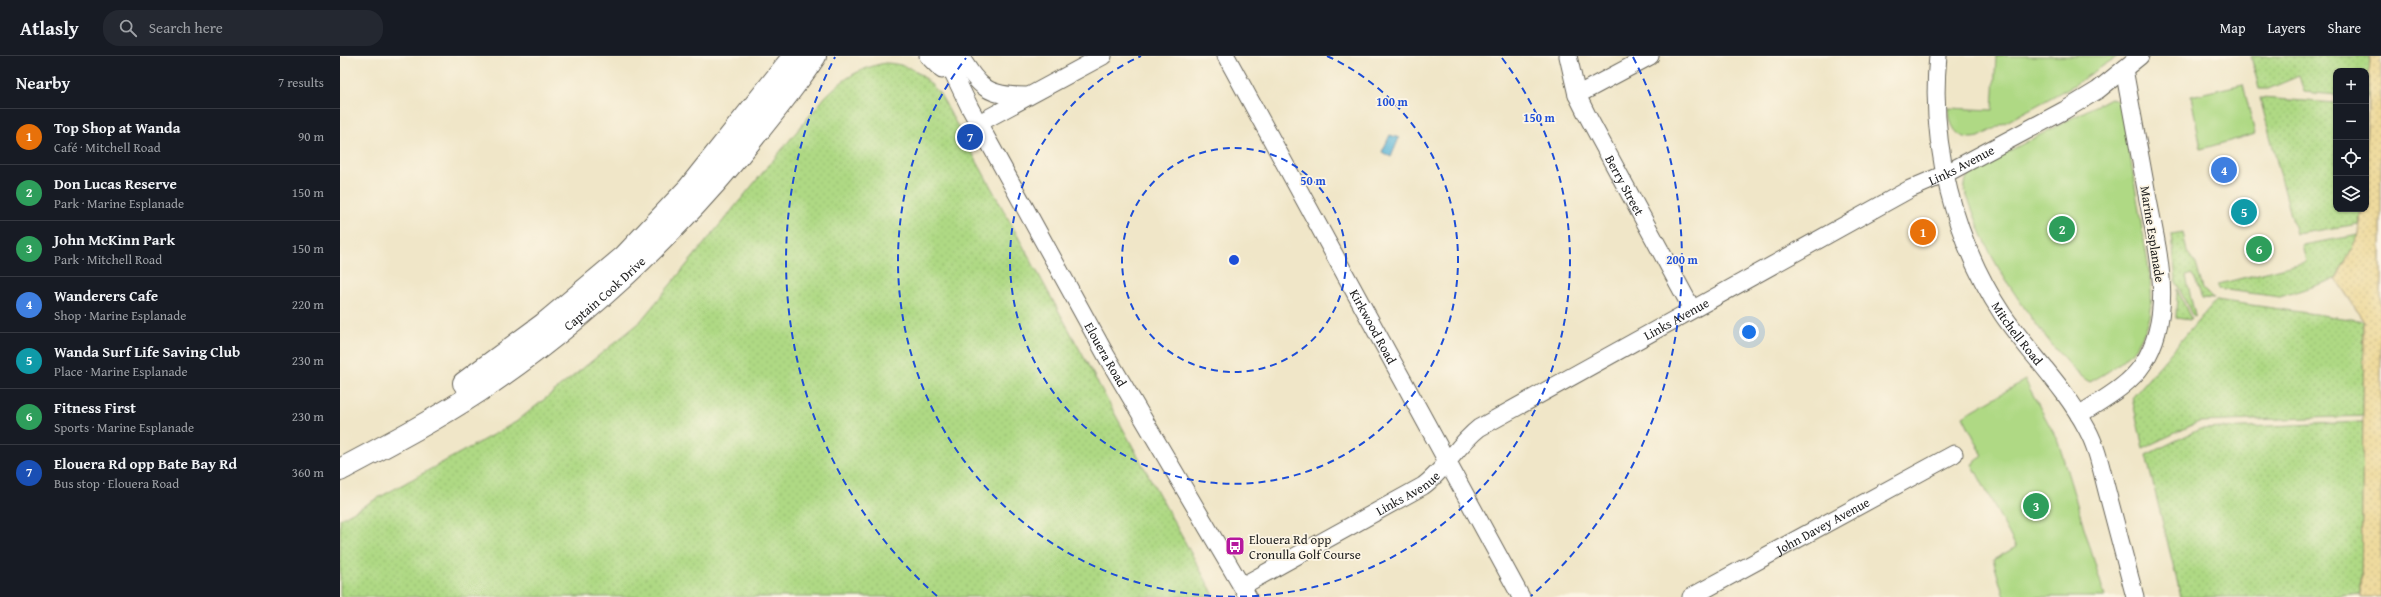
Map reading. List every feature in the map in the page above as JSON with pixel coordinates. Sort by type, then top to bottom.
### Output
[{"type":"main road","name":"Captain Cook Drive","points":[[340,455],[384,431],[470,379],[544,324],[624,257],[804,62]]},
{"type":"main road","name":"Captain Cook Drive","points":[[340,470],[437,416],[478,391],[554,337],[594,304],[654,248],[706,194],[804,62]]},
{"type":"street","points":[[804,62],[823,56]]},
{"type":"street","name":"Elouera Road","points":[[928,56],[941,61],[970,108],[1107,357],[1245,591]]},
{"type":"street","points":[[960,56],[973,78],[988,89],[1006,96],[1028,96]]},
{"type":"street","points":[[978,123],[1103,56]]},
{"type":"street","name":"Kirkwood Road","points":[[1226,56],[1447,460],[1520,597]]},
{"type":"street","name":"Berry Street","points":[[1568,56],[1577,95],[1692,310]]},
{"type":"street","points":[[1577,95],[1650,56]]},
{"type":"street","name":"Mitchell Road","points":[[1938,56],[1937,107],[1939,138],[1945,174],[1968,245],[1984,281],[2003,314],[2079,415],[2088,430],[2099,461],[2135,597]]},
{"type":"street","name":"Links Avenue","points":[[1245,591],[1423,486],[1432,479],[1460,444],[1479,428],[1910,189],[1945,174],[2065,110],[2098,90],[2140,56]]},
{"type":"street","name":"Marine Esplanade","points":[[2079,415],[2129,379],[2142,364],[2153,342],[2159,324],[2162,275],[2124,69]]},
{"type":"street","name":"John Davey Avenue","points":[[1691,597],[1954,454]]},
{"type":"green space","points":[[1996,56],[2118,56],[2074,85],[1979,137],[1972,138],[1960,135],[1953,127],[1949,115],[1949,108],[1993,110]]},
{"type":"green space","points":[[2251,56],[2370,56],[2369,97],[2369,68],[2333,68],[2333,95],[2304,92],[2299,76],[2268,89],[2259,89]]},
{"type":"green space","points":[[885,63],[910,68],[928,81],[940,94],[1215,597],[340,597],[340,519],[516,422],[638,324],[826,96],[839,84],[860,71]]},
{"type":"green space","points":[[2243,84],[2255,134],[2201,149],[2191,96]]},
{"type":"green space","points":[[2110,98],[2115,99],[2122,106],[2148,262],[2151,288],[2151,311],[2145,331],[2133,350],[2110,370],[2090,382],[2080,375],[2054,348],[2005,279],[1984,239],[1965,191],[1965,184],[1967,178],[1977,168]]},
{"type":"green space","points":[[2260,98],[2333,103],[2333,212],[2361,212],[2359,224],[2296,234]]},
{"type":"green space","points":[[2183,232],[2187,252],[2196,264],[2203,289],[2213,299],[2202,298],[2193,274],[2186,276],[2195,316],[2193,317],[2176,282],[2172,234]]},
{"type":"green space","points":[[2359,235],[2336,279],[2280,297],[2219,289],[2219,284],[2306,262],[2302,245]]},
{"type":"green space","points":[[2177,289],[2191,319],[2190,320],[2176,318]]},
{"type":"green space","points":[[2216,300],[2364,321],[2363,416],[2199,422],[2143,448],[2132,398]]},
{"type":"green space","points":[[2025,380],[2058,441],[2105,597],[2004,597],[1993,560],[2016,547],[1972,464],[1983,456],[1963,416]]},
{"type":"green space","points":[[2363,422],[2361,594],[2330,597],[2181,597],[2146,455],[2200,429]]},
{"type":"sand","points":[[2370,56],[2381,56],[2381,597],[2361,597],[2364,321],[2336,279],[2359,235],[2361,212],[2369,212]]},
{"type":"water","points":[[1390,135],[1399,138],[1391,157],[1382,152]]},
{"type":"place","name":"Elouera Rd opp Bate Bay Rd","points":[[970,137]]},
{"type":"place","name":"Wanderers Cafe","points":[[2224,170]]},
{"type":"place","name":"Wanda Surf Life Saving Club","points":[[2244,212]]},
{"type":"place","name":"Don Lucas Reserve","points":[[2062,229]]},
{"type":"place","name":"Top Shop at Wanda","points":[[1923,232]]},
{"type":"place","name":"Fitness First","points":[[2259,249]]},
{"type":"place","name":"John McKinn Park","points":[[2036,506]]},
{"type":"place","name":"Elouera Rd opp Cronulla Golf Course","points":[[1235,546]]}]
